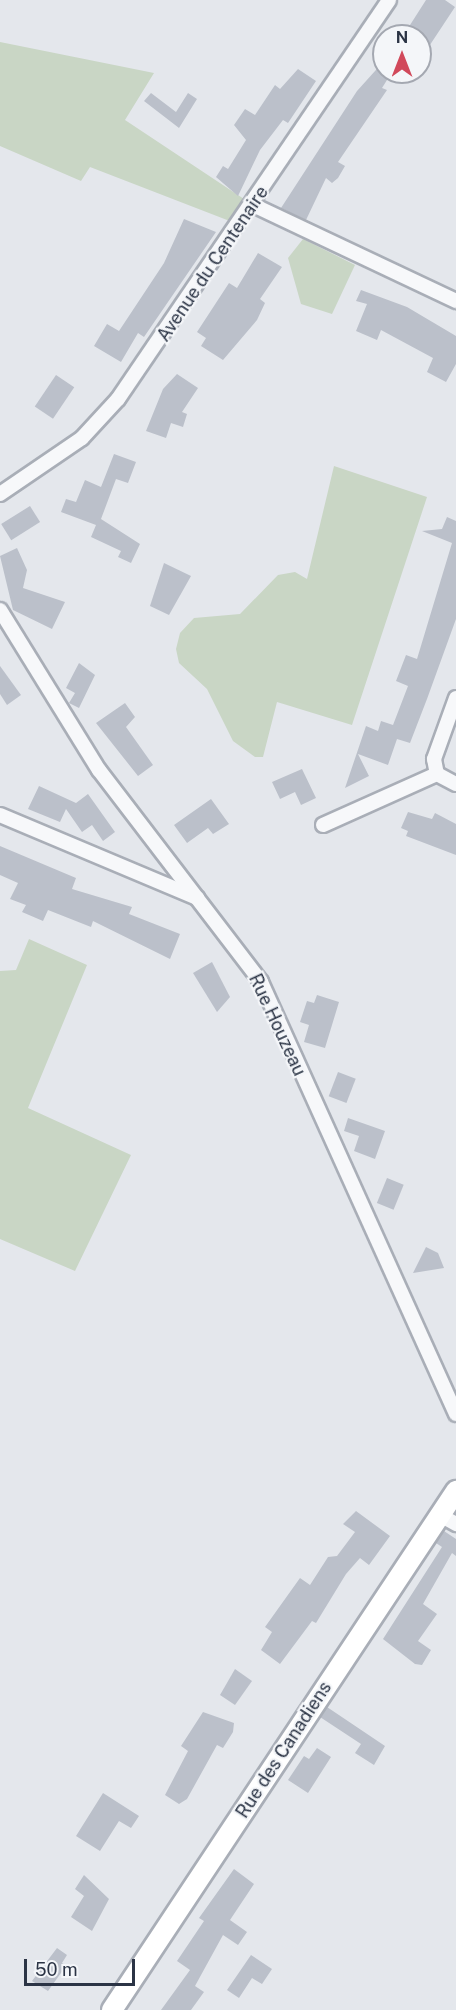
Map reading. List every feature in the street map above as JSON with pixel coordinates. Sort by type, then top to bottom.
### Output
[{"type":"street","name":"Avenue du Centenaire","points":[[0,494],[102,419],[151,358],[389,0]]},
{"type":"street","points":[[253,205],[456,301]]},
{"type":"street","name":"Rue Houzeau","points":[[0,610],[99,770],[261,982],[456,1414]]},
{"type":"street","points":[[437,774],[436,749],[456,698]]},
{"type":"street","points":[[437,774],[456,784]]},
{"type":"street","points":[[323,825],[437,774]]},
{"type":"street","points":[[0,815],[199,899]]},
{"type":"street","name":"Rue des Canadiens","points":[[112,2010],[438,1514],[456,1491]]},
{"type":"street","points":[[438,1514],[456,1524]]},
{"type":"green space","points":[[0,42],[154,73],[125,120],[253,205],[240,225],[90,167],[81,181],[0,146]]},
{"type":"green space","points":[[303,239],[355,265],[332,314],[301,304],[288,258]]},
{"type":"green space","points":[[334,466],[427,497],[352,725],[277,702],[263,757],[255,757],[233,741],[207,689],[179,663],[176,649],[180,633],[194,618],[240,614],[278,575],[295,572],[307,579]]},
{"type":"green space","points":[[29,939],[87,965],[28,1108],[131,1155],[75,1271],[0,1239],[0,971],[16,970]]},
{"type":"building","points":[[426,0],[445,0],[455,7],[432,42],[432,24],[411,24]]},
{"type":"building","points":[[298,69],[316,81],[288,123],[283,120],[260,150],[238,196],[216,177],[223,166],[228,169],[246,140],[234,125],[245,109],[255,115],[275,85],[280,89]]},
{"type":"building","points":[[372,74],[372,84],[384,84],[382,88],[387,90],[338,162],[345,166],[338,178],[332,183],[326,178],[306,220],[281,208],[357,91]]},
{"type":"building","points":[[151,93],[176,112],[188,93],[197,99],[179,128],[144,101]]},
{"type":"building","points":[[184,219],[216,232],[144,337],[138,333],[121,362],[94,346],[107,324],[119,331],[164,263]]},
{"type":"building","points":[[258,253],[282,267],[260,299],[265,303],[257,320],[223,360],[201,346],[206,338],[197,332],[229,283],[237,288]]},
{"type":"building","points":[[361,290],[407,307],[456,336],[456,364],[446,382],[427,372],[433,358],[381,330],[377,340],[356,331],[367,304],[356,301]]},
{"type":"building","points":[[177,374],[198,388],[182,412],[187,414],[183,427],[171,423],[166,438],[146,431],[163,389]]},
{"type":"building","points":[[56,375],[74,387],[53,419],[35,407]]},
{"type":"building","points":[[114,454],[136,462],[128,483],[116,479],[101,519],[140,544],[131,563],[118,557],[121,551],[91,537],[96,525],[61,512],[66,499],[76,502],[85,480],[101,487]]},
{"type":"building","points":[[30,506],[40,522],[11,540],[1,524]]},
{"type":"building","points":[[447,517],[456,521],[456,619],[427,699],[410,743],[397,739],[388,765],[358,754],[369,776],[345,788],[366,726],[378,731],[381,721],[393,725],[408,686],[396,681],[406,655],[417,659],[452,543],[422,531],[442,529]]},
{"type":"building","points":[[17,548],[27,570],[23,588],[65,602],[52,629],[13,610],[0,556]]},
{"type":"building","points":[[164,563],[191,576],[169,615],[150,606]]},
{"type":"building","points":[[79,663],[95,675],[79,708],[69,703],[75,693],[66,688]]},
{"type":"building","points":[[0,666],[21,695],[7,705],[0,694]]},
{"type":"building","points":[[125,703],[135,717],[126,727],[153,765],[138,776],[96,723]]},
{"type":"building","points":[[302,769],[316,798],[301,805],[295,792],[280,799],[272,782]]},
{"type":"building","points":[[39,786],[76,803],[88,794],[115,832],[103,841],[92,825],[82,832],[66,809],[60,822],[28,809]]},
{"type":"building","points":[[211,799],[229,824],[213,834],[208,828],[187,843],[174,825]]},
{"type":"building","points":[[408,812],[432,819],[435,813],[456,824],[456,855],[406,836],[408,831],[401,828]]},
{"type":"building","points":[[0,846],[76,878],[72,889],[132,907],[129,914],[180,934],[170,959],[93,921],[91,927],[48,910],[43,921],[22,912],[26,905],[10,899],[18,883],[0,875]]},
{"type":"building","points":[[212,962],[230,997],[217,1012],[193,973]]},
{"type":"building","points":[[317,995],[339,1002],[325,1048],[304,1042],[309,1025],[300,1022],[307,1001],[314,1003]]},
{"type":"building","points":[[338,1072],[356,1079],[346,1103],[329,1096]]},
{"type":"building","points":[[348,1118],[385,1131],[375,1159],[354,1151],[359,1136],[344,1131]]},
{"type":"building","points":[[387,1178],[404,1185],[394,1210],[377,1203]]},
{"type":"building","points":[[426,1247],[438,1253],[444,1268],[413,1273]]},
{"type":"building","points":[[356,1511],[390,1536],[369,1565],[360,1558],[346,1574],[316,1623],[312,1621],[280,1664],[261,1650],[272,1632],[265,1627],[300,1578],[310,1585],[328,1557],[337,1556],[355,1532],[343,1524]]},
{"type":"building","points":[[444,1531],[456,1539],[456,1556],[452,1553],[423,1604],[437,1614],[418,1641],[431,1650],[422,1665],[415,1664],[383,1639],[442,1547],[436,1543]]},
{"type":"building","points":[[235,1669],[252,1681],[235,1705],[220,1695]]},
{"type":"building","points":[[327,1707],[385,1746],[374,1765],[355,1753],[361,1744],[320,1717]]},
{"type":"building","points":[[203,1712],[234,1723],[233,1732],[223,1748],[217,1745],[187,1799],[179,1804],[165,1795],[188,1751],[181,1746]]},
{"type":"building","points":[[317,1748],[331,1757],[308,1793],[288,1780],[304,1756],[309,1759]]},
{"type":"building","points":[[103,1793],[139,1816],[131,1828],[119,1821],[100,1851],[76,1836]]},
{"type":"building","points":[[234,1869],[254,1884],[230,1920],[247,1932],[238,1945],[223,1935],[195,1986],[204,1992],[191,2010],[161,2010],[190,1970],[177,1961],[204,1921],[199,1918]]},
{"type":"building","points":[[84,1875],[109,1899],[92,1931],[71,1917],[84,1896],[75,1889]]},
{"type":"building","points":[[57,1948],[67,1955],[62,1963],[66,1966],[48,1991],[32,1981]]},
{"type":"building","points":[[251,1955],[272,1969],[262,1984],[252,1978],[239,1998],[227,1990]]}]
